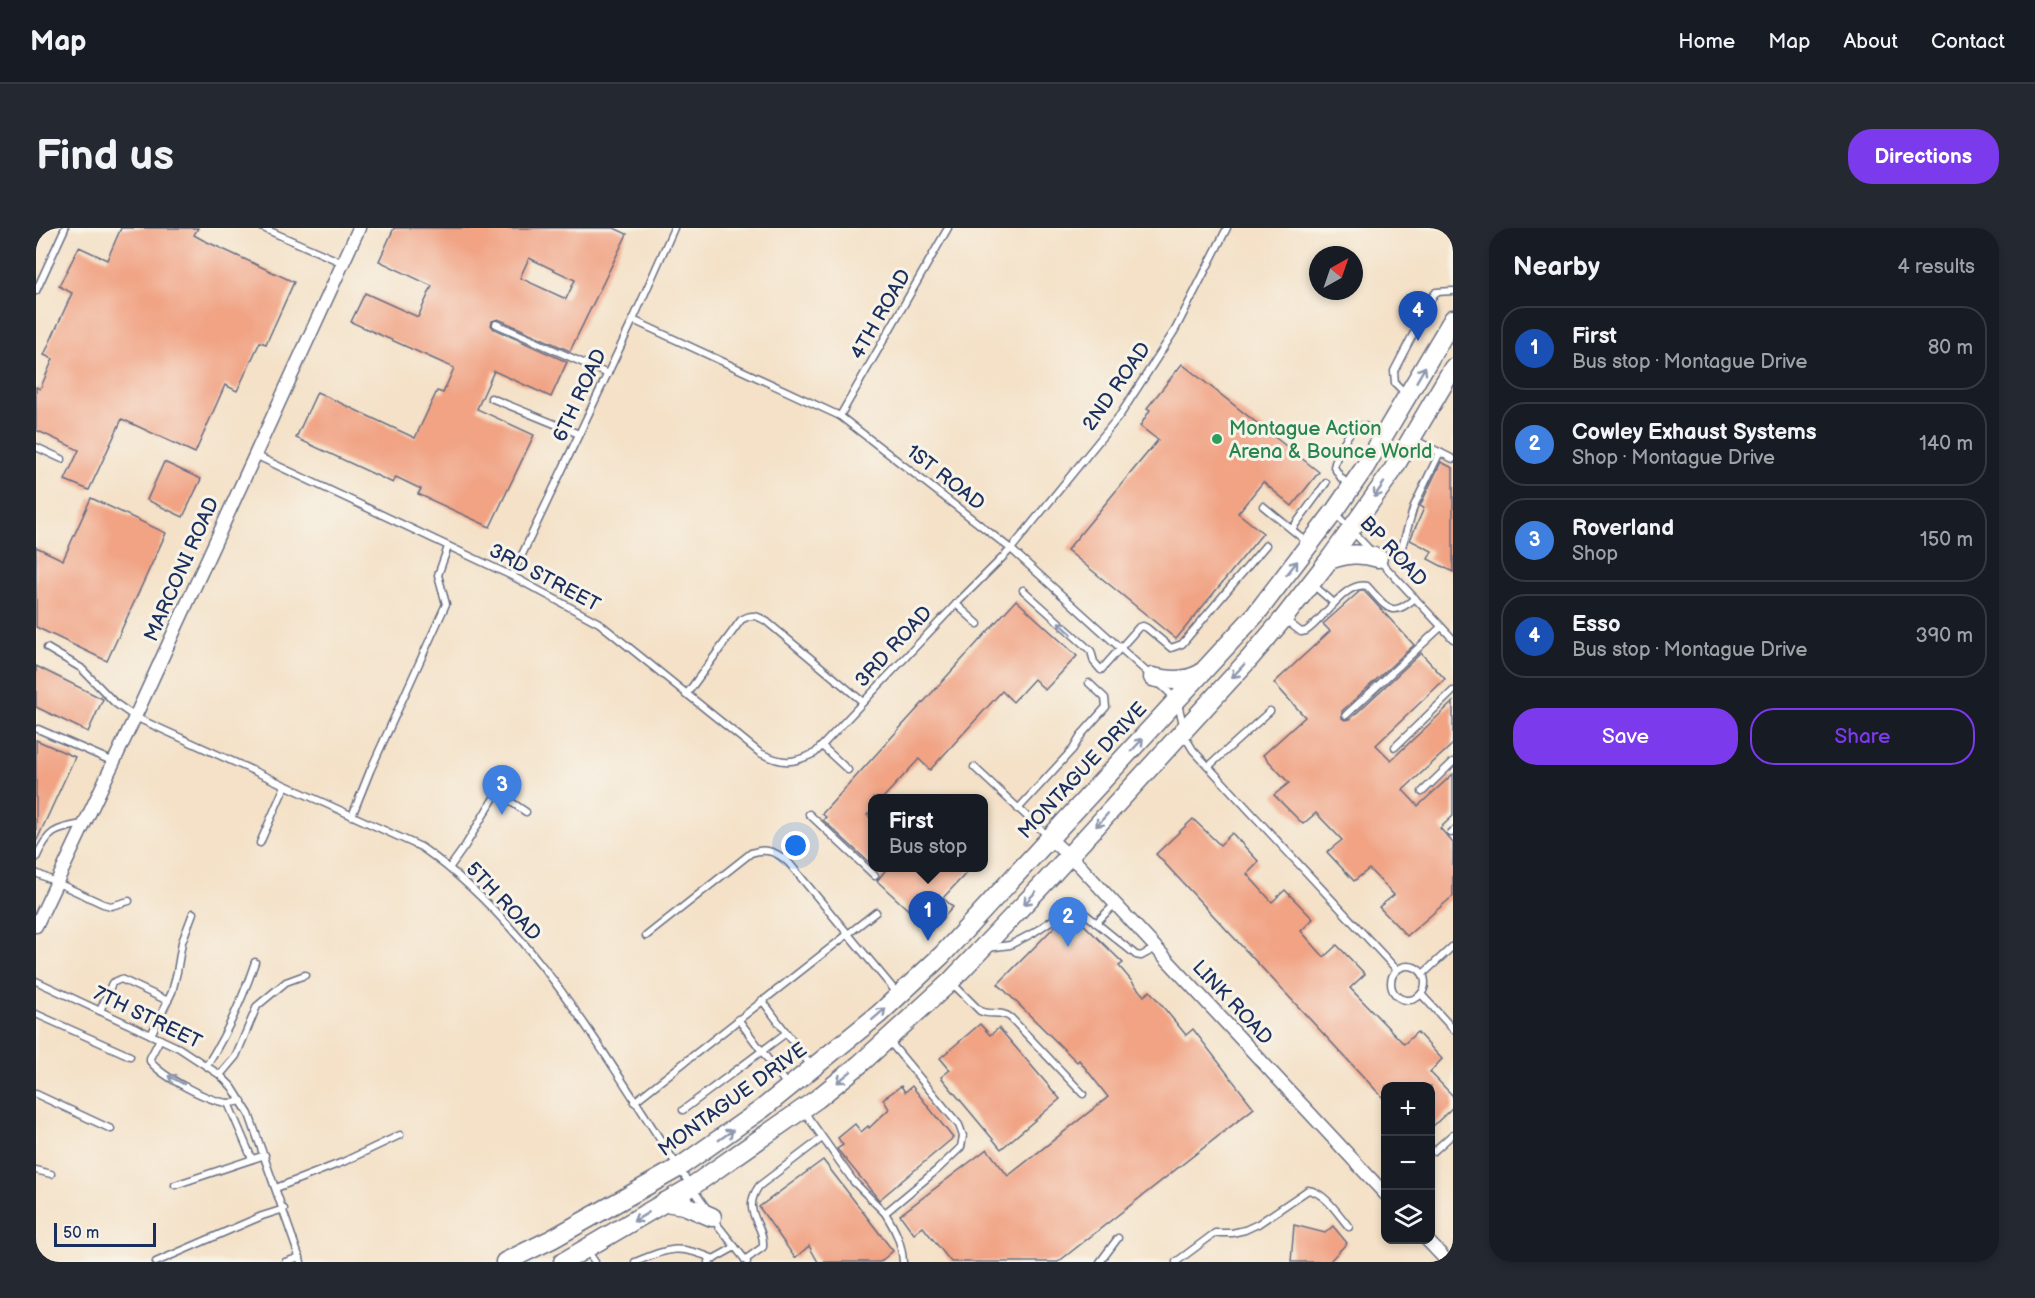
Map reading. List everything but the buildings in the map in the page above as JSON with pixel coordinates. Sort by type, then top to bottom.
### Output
[{"type":"main road","name":"MONTAGUE DRIVE","points":[[505,1262],[562,1234],[678,1168],[762,1109],[900,995],[962,935],[1256,614],[1351,488],[1384,438],[1453,319]]},
{"type":"main road","points":[[563,1262],[590,1256],[665,1202],[691,1187],[802,1110],[888,1040],[950,982],[983,949],[1283,619],[1351,530],[1451,378]]},
{"type":"main road","points":[[1329,561],[1354,554],[1367,554],[1378,558]]},
{"type":"main road","points":[[1153,677],[1179,681],[1191,679],[1203,673]]},
{"type":"main road","points":[[665,1202],[684,1205],[712,1217]]},
{"type":"street","name":"MARCONI ROAD","points":[[36,926],[135,717],[359,228]]},
{"type":"street","name":"LINK ROAD","points":[[1050,838],[1069,855],[1381,1190]]},
{"type":"street","points":[[1432,1244],[1448,1262]]},
{"type":"lane","points":[[36,291],[65,228]]},
{"type":"lane","points":[[263,228],[343,263]]},
{"type":"lane","name":"6TH ROAD","points":[[512,576],[674,228]]},
{"type":"lane","name":"4TH ROAD","points":[[840,416],[948,228]]},
{"type":"lane","name":"2ND ROAD","points":[[1011,549],[1120,415],[1175,330],[1227,228]]},
{"type":"lane","points":[[1408,396],[1395,383],[1394,371],[1433,296],[1436,292],[1453,291]]},
{"type":"lane","name":"1ST ROAD","points":[[633,320],[840,416],[1011,549],[1177,700]]},
{"type":"lane","points":[[496,324],[608,374]]},
{"type":"lane","points":[[491,398],[579,434]]},
{"type":"lane","points":[[1351,488],[1334,467],[1337,453],[1354,429],[1359,426],[1365,426],[1384,438]]},
{"type":"lane","points":[[1412,438],[1453,459]]},
{"type":"lane","points":[[36,447],[62,459]]},
{"type":"lane","points":[[1400,554],[1414,506],[1440,452]]},
{"type":"lane","name":"3RD STREET","points":[[254,454],[448,548],[512,576],[598,623],[760,753],[778,761],[796,762]]},
{"type":"lane","points":[[1292,529],[1326,483]]},
{"type":"lane","points":[[1263,506],[1310,544]]},
{"type":"lane","name":"BP ROAD","points":[[1334,512],[1453,639]]},
{"type":"lane","points":[[1023,590],[1091,651],[1094,662],[1101,670],[1138,627],[1143,626],[1171,648],[1182,644],[1266,545]]},
{"type":"lane","points":[[352,816],[374,761],[446,603],[438,575],[448,548]]},
{"type":"lane","name":"3RD ROAD","points":[[796,762],[815,753],[1011,549]]},
{"type":"lane","points":[[1312,584],[1334,603]]},
{"type":"lane","points":[[1283,619],[1301,632],[1311,628],[1334,603],[1348,592],[1363,585],[1367,586],[1388,608],[1396,610],[1404,608],[1415,598]]},
{"type":"lane","points":[[956,604],[978,624]]},
{"type":"lane","points":[[686,694],[741,620],[756,615],[863,702]]},
{"type":"lane","points":[[1346,715],[1442,627]]},
{"type":"lane","name":"5TH ROAD","points":[[47,648],[81,668],[115,703],[135,717],[420,847],[450,867],[480,895],[568,1000],[678,1168],[746,1261]]},
{"type":"lane","points":[[1018,809],[1106,707],[1105,698],[1089,683]]},
{"type":"lane","points":[[1395,747],[1453,691]]},
{"type":"lane","points":[[1177,700],[1192,750],[1397,970]]},
{"type":"lane","points":[[1209,766],[1270,711]]},
{"type":"lane","points":[[38,729],[114,762]]},
{"type":"lane","points":[[822,746],[848,770]]},
{"type":"lane","points":[[1422,792],[1453,762]]},
{"type":"lane","points":[[974,767],[1050,838]]},
{"type":"lane","points":[[260,843],[285,786]]},
{"type":"lane","points":[[450,867],[495,796],[501,795],[526,812]]},
{"type":"lane","points":[[809,814],[868,869]]},
{"type":"lane","points":[[36,858],[44,840],[54,830],[84,824]]},
{"type":"lane","points":[[646,936],[751,854],[758,850],[779,854],[900,995]]},
{"type":"lane","points":[[871,872],[875,876]]},
{"type":"lane","points":[[36,873],[103,904],[111,906],[129,901]]},
{"type":"lane","points":[[1095,923],[1115,904]]},
{"type":"lane","points":[[983,949],[1010,945],[1071,908],[1077,908],[1083,912],[1136,955],[1141,956],[1156,948]]},
{"type":"lane","points":[[634,1102],[876,912]]},
{"type":"lane","points":[[151,1035],[168,1001],[177,972],[182,942],[193,913]]},
{"type":"lane","points":[[1423,974],[1453,946]]},
{"type":"lane","points":[[207,1065],[241,999],[255,962]]},
{"type":"lane","points":[[1408,966],[1414,967],[1423,974],[1425,986],[1421,994],[1409,1000],[1397,996],[1391,986],[1391,980],[1397,970],[1408,966]]},
{"type":"lane","points":[[220,1075],[236,1056],[257,1006],[286,982],[305,975]]},
{"type":"lane","points":[[100,1011],[112,984],[121,979],[168,1001]]},
{"type":"lane","name":"7TH STREET","points":[[36,981],[160,1039],[207,1065],[220,1075],[242,1101],[249,1114],[300,1259]]},
{"type":"lane","points":[[950,982],[980,1011],[1001,1013],[1011,1018],[1083,1094]]},
{"type":"lane","points":[[1421,994],[1453,1029]]},
{"type":"lane","points":[[762,1000],[813,1069]]},
{"type":"lane","points":[[36,1014],[130,1056]]},
{"type":"lane","points":[[738,1019],[790,1088]]},
{"type":"lane","points":[[683,1110],[786,1034]]},
{"type":"lane","points":[[160,1039],[150,1058],[153,1065],[161,1072],[203,1095],[228,1103],[242,1101]]},
{"type":"lane","points":[[885,1213],[938,1170],[961,1147],[963,1136],[959,1125],[888,1040]]},
{"type":"lane","points":[[36,1094],[111,1129]]},
{"type":"lane","points":[[228,1103],[252,1159]]},
{"type":"lane","points":[[802,1110],[854,1182],[885,1213],[902,1249],[903,1262]]},
{"type":"lane","points":[[276,1188],[343,1162],[400,1134]]},
{"type":"lane","points":[[1435,1150],[1453,1134]]},
{"type":"lane","points":[[746,1261],[763,1246],[764,1241],[755,1220],[751,1202],[756,1190],[822,1138]]},
{"type":"lane","points":[[175,1185],[265,1155]]},
{"type":"lane","points":[[36,1170],[51,1174]]},
{"type":"lane","points":[[1176,1262],[1215,1233],[1232,1233],[1252,1227],[1308,1190],[1317,1192],[1326,1199],[1348,1227]]},
{"type":"lane","points":[[156,1262],[262,1216],[284,1209]]},
{"type":"lane","points":[[1100,1262],[1118,1238]]},
{"type":"lane","points":[[635,1262],[675,1248],[696,1251],[711,1260],[735,1247]]},
{"type":"lane","points":[[285,1262],[300,1259]]},
{"type":"place","name":"Esso","points":[[1418,341]]},
{"type":"place","name":"Montague Action Arena & Bounce World","points":[[1217,439]]},
{"type":"place","name":"Roverland","points":[[502,815]]},
{"type":"place","name":"First","points":[[928,941]]},
{"type":"place","name":"Cowley Exhaust Systems","points":[[1068,947]]}]
